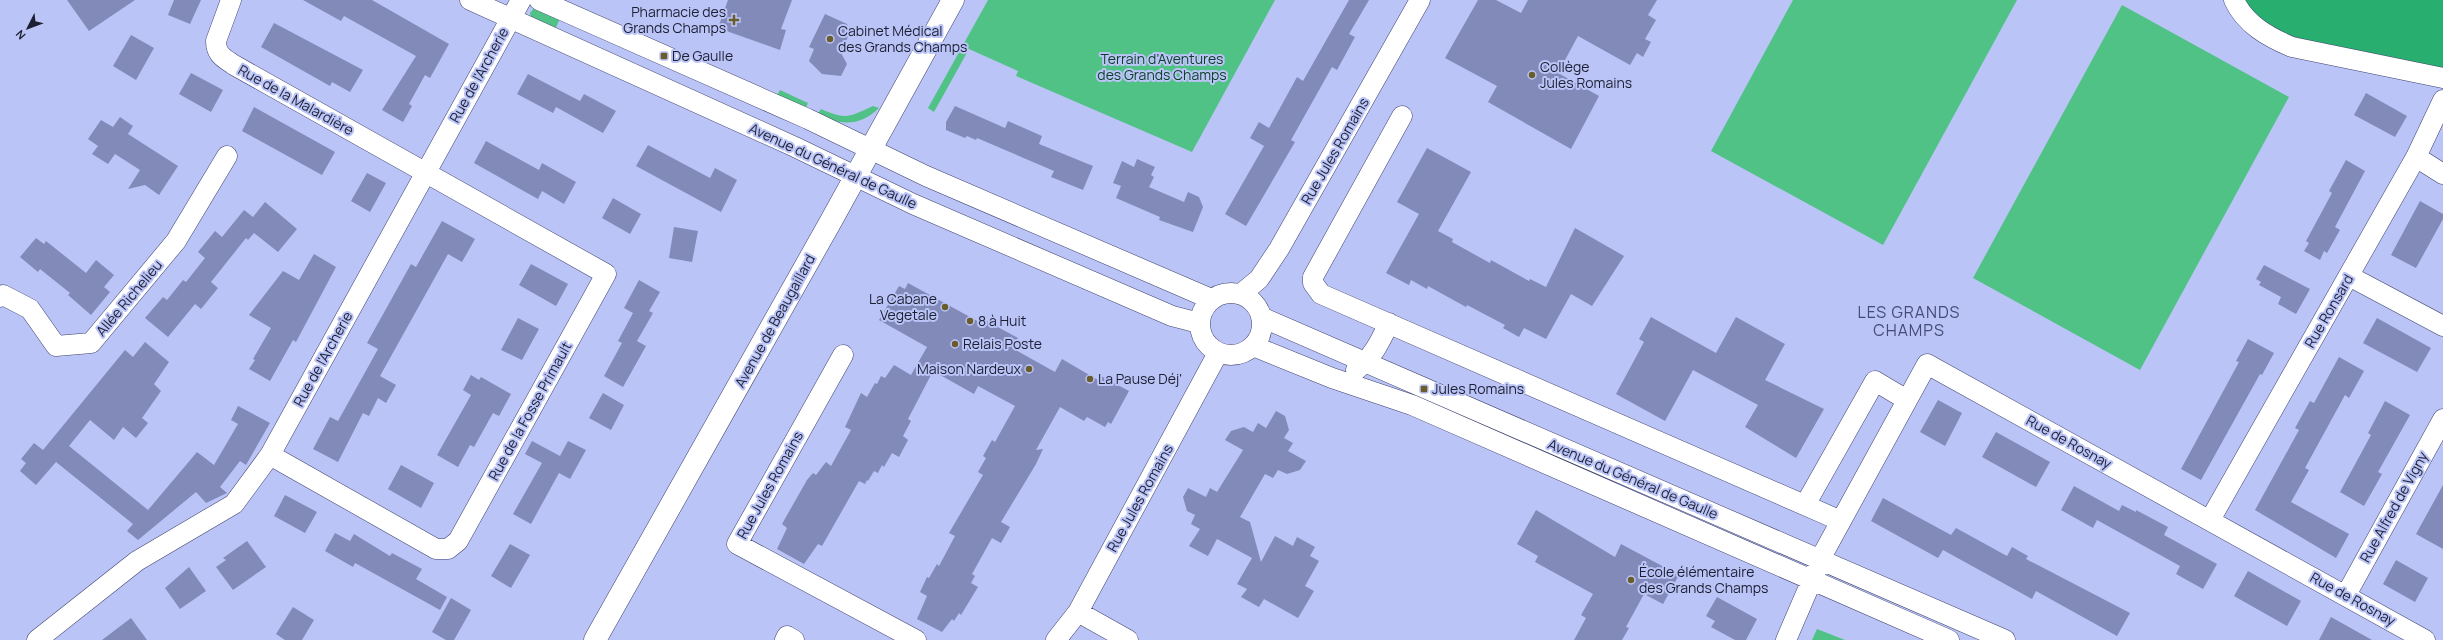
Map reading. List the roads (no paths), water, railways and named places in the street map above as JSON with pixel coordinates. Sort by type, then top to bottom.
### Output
[{"type":"main road","name":"Avenue de Beaugaillard","points":[[595,640],[857,175],[953,0]]},
{"type":"street","name":"Rue de la Malardière","points":[[231,0],[216,42],[216,49],[219,55],[234,65],[426,171]]},
{"type":"street","name":"Avenue du Général de Gaulle","points":[[470,0],[857,175],[913,204],[1172,316],[1199,323]]},
{"type":"street","name":"Rue de l'Archerie","points":[[37,640],[137,561],[234,504],[270,456],[521,0]]},
{"type":"street","points":[[539,0],[871,149],[926,176],[1211,300]]},
{"type":"street","name":"Rue Jules Romains","points":[[1241,294],[1259,279],[1279,249],[1420,0]]},
{"type":"street","points":[[2234,0],[2238,8],[2254,26],[2272,38],[2292,47],[2443,78]]},
{"type":"street","name":"Rue Ronsard","points":[[2210,520],[2416,157],[2443,100]]},
{"type":"street","points":[[1402,116],[1313,277],[1313,283],[1318,291],[1326,297],[1389,323],[1841,521]]},
{"type":"street","name":"Allée Richelieu","points":[[0,297],[3,295],[30,309],[56,346],[91,343],[176,241],[227,156]]},
{"type":"street","points":[[2416,157],[2443,174]]},
{"type":"street","name":"Rue de la Fosse Primault","points":[[270,456],[436,549],[448,549],[458,541],[606,274],[426,171]]},
{"type":"street","points":[[2349,276],[2443,326]]},
{"type":"street","points":[[1225,293],[1241,294],[1254,303],[1261,317],[1261,333],[1253,346],[1236,355],[1218,353],[1202,338],[1199,323],[1203,310],[1211,300],[1225,293]]},
{"type":"street","name":"Avenue du Général de Gaulle","points":[[1261,317],[2005,640]]},
{"type":"street","points":[[1332,378],[1346,377],[1367,362],[1377,350],[1389,323]]},
{"type":"street","name":"Avenue du Général de Gaulle","points":[[1253,346],[1332,378],[1412,405],[1949,640]]},
{"type":"street","name":"Rue Jules Romains","points":[[1056,640],[1078,612],[1218,353]]},
{"type":"street","name":"Rue Jules Romains","points":[[843,355],[737,544],[916,640]]},
{"type":"street","name":"Rue de Rosnay","points":[[1786,640],[1820,559],[1927,364],[2425,640]]},
{"type":"street","points":[[1805,505],[1876,381],[1907,400]]},
{"type":"street","name":"Rue Alfred de Vigny","points":[[2346,595],[2443,419]]},
{"type":"street","points":[[1078,612],[1128,640]]},
{"type":"street","points":[[785,640],[787,636],[794,640]]},
{"type":"place","name":"Pharmacie des Grands Champs","points":[[734,20]]},
{"type":"place","name":"Cabinet Médical des Grands Champs","points":[[830,39]]},
{"type":"place","name":"De Gaulle","points":[[664,56]]},
{"type":"place","name":"Collège Jules Romains","points":[[1532,75]]},
{"type":"place","name":"La Cabane Vegetale","points":[[945,307]]},
{"type":"place","name":"8 à Huit","points":[[970,321]]},
{"type":"place","name":"Relais Poste","points":[[955,344]]},
{"type":"place","name":"Maison Nardeux","points":[[1029,369]]},
{"type":"place","name":"La Pause Déj'","points":[[1090,379]]},
{"type":"place","name":"Jules Romains","points":[[1424,389]]},
{"type":"place","name":"École élémentaire des Grands Champs","points":[[1631,580]]},
{"type":"district","name":"LES GRANDS CHAMPS","points":[[1909,321]]},
{"type":"park label","name":"Terrain d’Aventures des Grands Champs","points":[[1162,68]]}]
